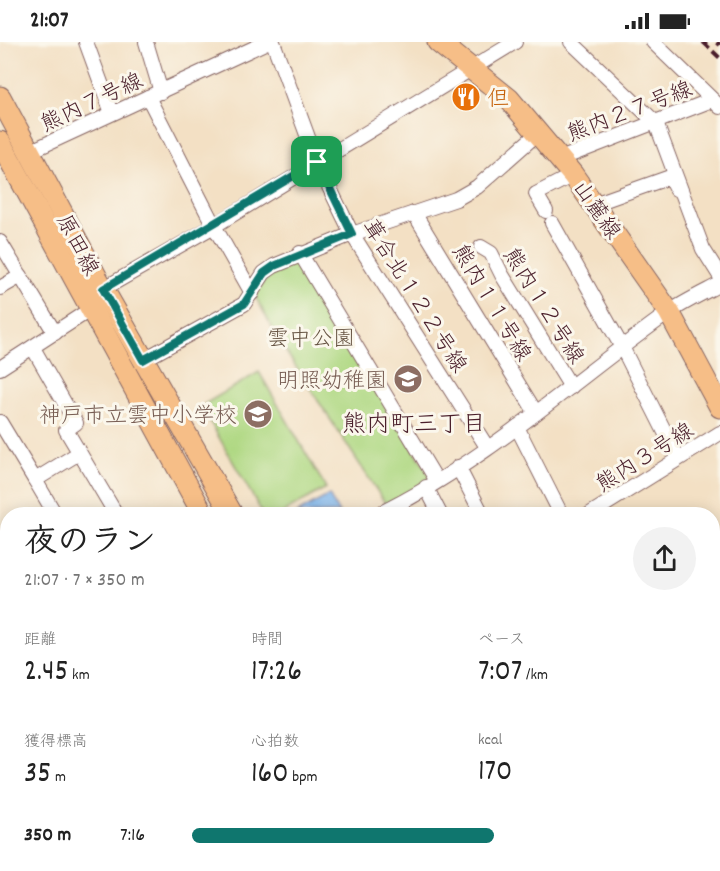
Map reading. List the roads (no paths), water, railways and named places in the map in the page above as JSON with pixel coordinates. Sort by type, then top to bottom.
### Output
[{"type":"main road","name":"山麓線","points":[[438,42],[509,99],[567,167],[669,312],[719,401]]},
{"type":"main road","name":"原田線","points":[[0,97],[14,162],[195,507]]},
{"type":"main road","name":"原田線","points":[[0,142],[103,289],[228,507]]},
{"type":"street","points":[[86,42],[112,113]]},
{"type":"street","points":[[146,42],[155,95],[214,226],[252,293]]},
{"type":"street","name":"熊内７号線","points":[[14,162],[112,113],[267,42]]},
{"type":"street","name":"葺合北１２２号線","points":[[273,42],[317,162],[352,234],[487,447]]},
{"type":"street","points":[[572,42],[656,123],[703,249],[720,276]]},
{"type":"street","points":[[653,42],[716,103]]},
{"type":"street","points":[[0,368],[91,309],[103,289],[214,226],[446,82],[472,70],[512,43]]},
{"type":"street","name":"熊内２７号線","points":[[623,349],[536,194],[567,167],[656,123],[716,103]]},
{"type":"street","points":[[143,360],[244,304],[264,273],[300,254],[456,199],[477,187],[538,133]]},
{"type":"street","points":[[594,204],[670,177],[676,189],[680,187]]},
{"type":"street","name":"熊内１１号線","points":[[414,213],[536,413]]},
{"type":"street","points":[[0,242],[55,333]]},
{"type":"street","name":"熊内１２号線","points":[[481,247],[491,253],[502,275],[572,387]]},
{"type":"street","points":[[300,254],[431,484],[438,507]]},
{"type":"street","points":[[0,288],[21,276]]},
{"type":"street","points":[[391,507],[458,467],[517,427],[669,312],[720,284]]},
{"type":"street","points":[[33,348],[76,423],[66,430],[112,507]]},
{"type":"street","points":[[623,349],[678,458]]},
{"type":"street","points":[[0,422],[51,507]]},
{"type":"street","points":[[517,427],[557,507]]},
{"type":"street","name":"熊内３号線","points":[[601,507],[720,433]]},
{"type":"street","points":[[35,480],[79,453]]},
{"type":"street","points":[[458,467],[478,507]]},
{"type":"water","points":[[329,495],[336,507],[308,507]]},
{"type":"railway","points":[[703,42],[720,58]]},
{"type":"railway","points":[[717,42],[720,45]]},
{"type":"place","name":"但","points":[[466,97]]},
{"type":"place","name":"明照幼稚園","points":[[408,379]]},
{"type":"place","name":"神戸市立雲中小学校","points":[[258,414]]},
{"type":"district","name":"熊内町三丁目","points":[[414,423]]},
{"type":"park label","name":"雲中公園","points":[[311,337]]}]
